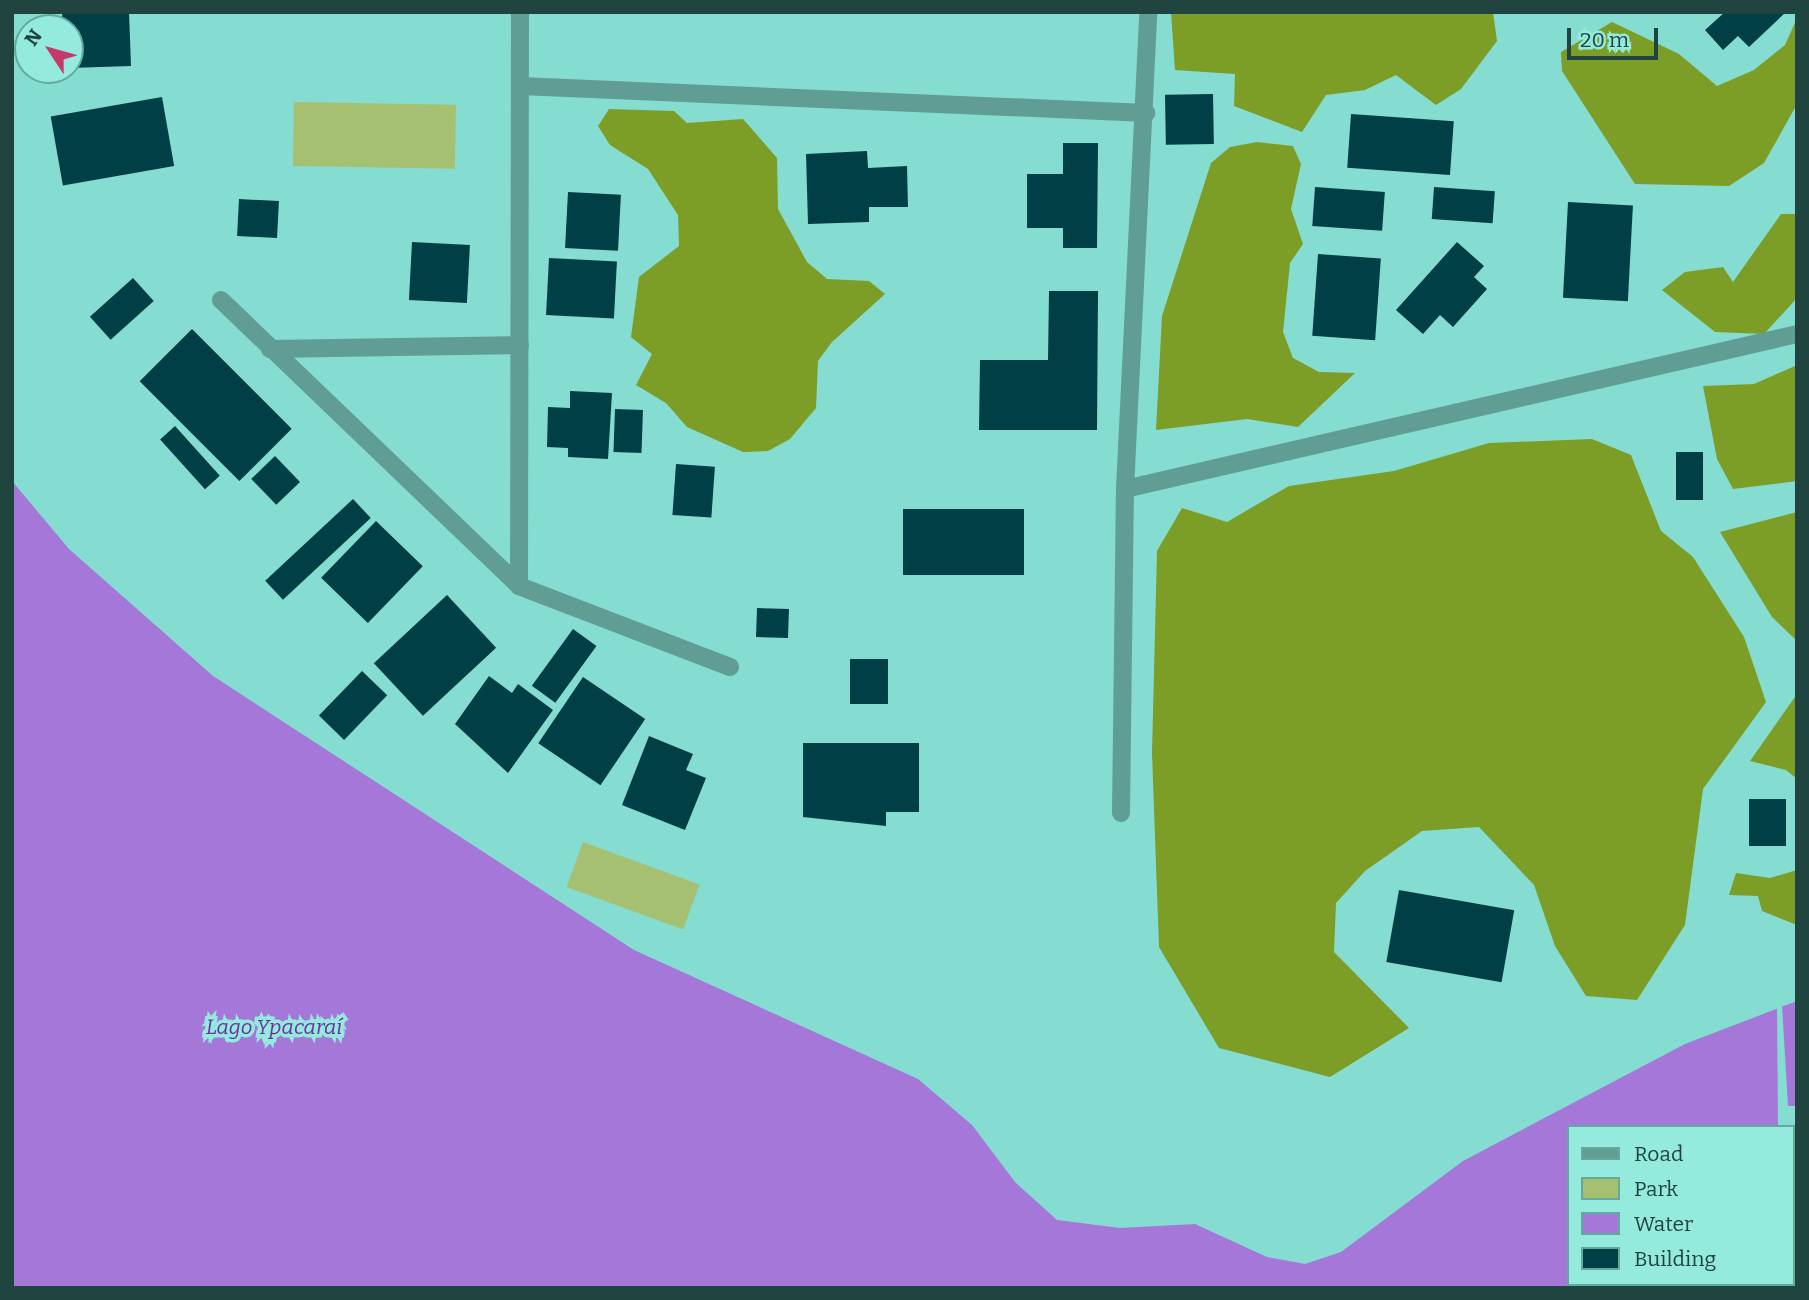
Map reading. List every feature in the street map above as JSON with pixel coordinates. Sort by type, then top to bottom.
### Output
[{"type":"street","points":[[519,586],[520,12]]},
{"type":"street","points":[[1121,813],[1125,489],[1146,113],[1148,12]]},
{"type":"street","points":[[521,86],[1146,113]]},
{"type":"street","points":[[221,300],[519,586],[730,667]]},
{"type":"street","points":[[1125,489],[1797,334]]},
{"type":"street","points":[[270,349],[520,345]]},
{"type":"green space","points":[[1171,12],[1493,12],[1497,41],[1461,89],[1436,105],[1396,75],[1365,90],[1326,95],[1302,132],[1234,106],[1235,74],[1175,70]]},
{"type":"green space","points":[[1797,18],[1797,104],[1764,163],[1729,186],[1635,184],[1562,71],[1561,52],[1612,22],[1679,54],[1717,86],[1754,70],[1785,45]]},
{"type":"green space","points":[[294,102],[456,105],[455,169],[293,166]]},
{"type":"green space","points":[[609,109],[674,111],[687,123],[743,119],[777,158],[778,209],[807,262],[827,279],[869,281],[885,294],[832,342],[818,361],[816,408],[790,439],[768,451],[743,452],[687,427],[666,403],[636,385],[652,354],[631,337],[639,277],[679,246],[678,215],[648,169],[610,145],[598,126]]},
{"type":"green space","points":[[1257,142],[1293,146],[1301,164],[1291,209],[1303,244],[1290,263],[1283,332],[1293,358],[1319,372],[1355,373],[1298,427],[1247,419],[1156,430],[1162,316],[1211,163],[1230,147]]},
{"type":"green space","points":[[1781,214],[1797,214],[1797,298],[1764,334],[1715,332],[1662,290],[1685,272],[1723,267],[1733,282]]},
{"type":"green space","points":[[1797,365],[1797,481],[1733,489],[1717,459],[1703,386],[1754,384]]},
{"type":"green space","points":[[1592,439],[1631,455],[1661,531],[1693,557],[1744,637],[1766,702],[1703,789],[1685,925],[1637,1000],[1586,996],[1555,946],[1534,885],[1479,827],[1422,831],[1365,871],[1336,903],[1334,952],[1409,1028],[1330,1077],[1219,1048],[1159,947],[1152,753],[1157,551],[1182,508],[1227,522],[1289,486],[1394,471],[1489,443]]},
{"type":"green space","points":[[1797,512],[1797,641],[1772,617],[1720,532]]},
{"type":"green space","points":[[1797,694],[1797,779],[1786,770],[1750,761]]},
{"type":"green space","points":[[583,842],[700,884],[683,930],[567,887]]},
{"type":"green space","points":[[1797,870],[1797,925],[1762,911],[1758,896],[1729,895],[1736,873],[1770,878]]},
{"type":"water","name":"Lago Ypacaraí","points":[[12,481],[69,549],[213,676],[634,950],[918,1079],[972,1125],[1015,1182],[1057,1220],[1120,1228],[1195,1224],[1267,1257],[1305,1264],[1341,1252],[1463,1161],[1685,1044],[1797,1001],[1797,1288],[12,1288]]},
{"type":"pier","points":[[1782,1005],[1788,1106],[1796,1106],[1797,1131],[1795,1125],[1778,1125],[1777,1007]]},
{"type":"building","points":[[129,12],[131,66],[84,68],[84,14],[62,14]]},
{"type":"building","points":[[1725,12],[1786,12],[1749,47],[1738,36],[1723,50],[1705,30]]},
{"type":"building","points":[[1213,94],[1214,144],[1166,145],[1165,95]]},
{"type":"building","points":[[162,97],[174,166],[63,186],[51,117]]},
{"type":"building","points":[[1351,114],[1454,121],[1450,175],[1347,168]]},
{"type":"building","points":[[1063,143],[1098,143],[1097,248],[1063,248],[1063,228],[1027,228],[1027,174],[1063,174]]},
{"type":"building","points":[[867,151],[868,168],[907,166],[908,207],[869,207],[869,222],[808,224],[806,154]]},
{"type":"building","points":[[1315,187],[1385,192],[1382,231],[1312,226]]},
{"type":"building","points":[[1434,187],[1495,191],[1493,223],[1432,219]]},
{"type":"building","points":[[568,192],[621,195],[618,251],[565,248]]},
{"type":"building","points":[[239,199],[279,201],[277,238],[237,236]]},
{"type":"building","points":[[1568,202],[1633,205],[1628,301],[1563,298]]},
{"type":"building","points":[[412,242],[470,245],[467,303],[409,300]]},
{"type":"building","points":[[1457,242],[1484,266],[1474,277],[1487,289],[1453,327],[1440,315],[1423,334],[1396,310]]},
{"type":"building","points":[[1318,254],[1381,258],[1375,340],[1312,336]]},
{"type":"building","points":[[549,258],[617,262],[614,318],[546,315]]},
{"type":"building","points":[[133,278],[154,301],[111,340],[90,317]]},
{"type":"building","points":[[1049,291],[1098,291],[1097,430],[979,430],[980,360],[1048,360]]},
{"type":"building","points":[[192,329],[292,429],[239,481],[140,381]]},
{"type":"building","points":[[570,391],[612,393],[608,459],[568,457],[568,448],[547,447],[548,407],[570,408]]},
{"type":"building","points":[[615,409],[643,410],[641,453],[613,452]]},
{"type":"building","points":[[175,426],[220,476],[205,489],[160,439]]},
{"type":"building","points":[[1676,452],[1703,452],[1703,500],[1676,500]]},
{"type":"building","points":[[275,456],[300,482],[276,505],[251,479]]},
{"type":"building","points":[[676,464],[715,467],[711,518],[672,515]]},
{"type":"building","points":[[353,499],[371,518],[283,600],[265,581]]},
{"type":"building","points":[[903,509],[1024,509],[1024,575],[903,575]]},
{"type":"building","points":[[376,521],[423,566],[368,623],[321,578]]},
{"type":"building","points":[[447,595],[496,648],[423,716],[374,663]]},
{"type":"building","points":[[757,608],[789,609],[788,638],[756,637]]},
{"type":"building","points":[[573,629],[596,646],[555,703],[532,686]]},
{"type":"building","points":[[850,659],[888,659],[888,704],[850,704]]},
{"type":"building","points":[[362,671],[387,695],[344,740],[319,716]]},
{"type":"building","points":[[489,676],[512,693],[518,684],[553,710],[508,773],[455,724]]},
{"type":"building","points":[[583,677],[645,719],[600,785],[538,743]]},
{"type":"building","points":[[649,736],[693,754],[686,770],[706,778],[685,830],[622,805]]},
{"type":"building","points":[[803,743],[919,743],[919,812],[886,812],[886,826],[803,817]]},
{"type":"building","points":[[1749,799],[1786,799],[1786,846],[1749,846]]},
{"type":"building","points":[[1399,890],[1514,910],[1502,982],[1386,962]]}]
